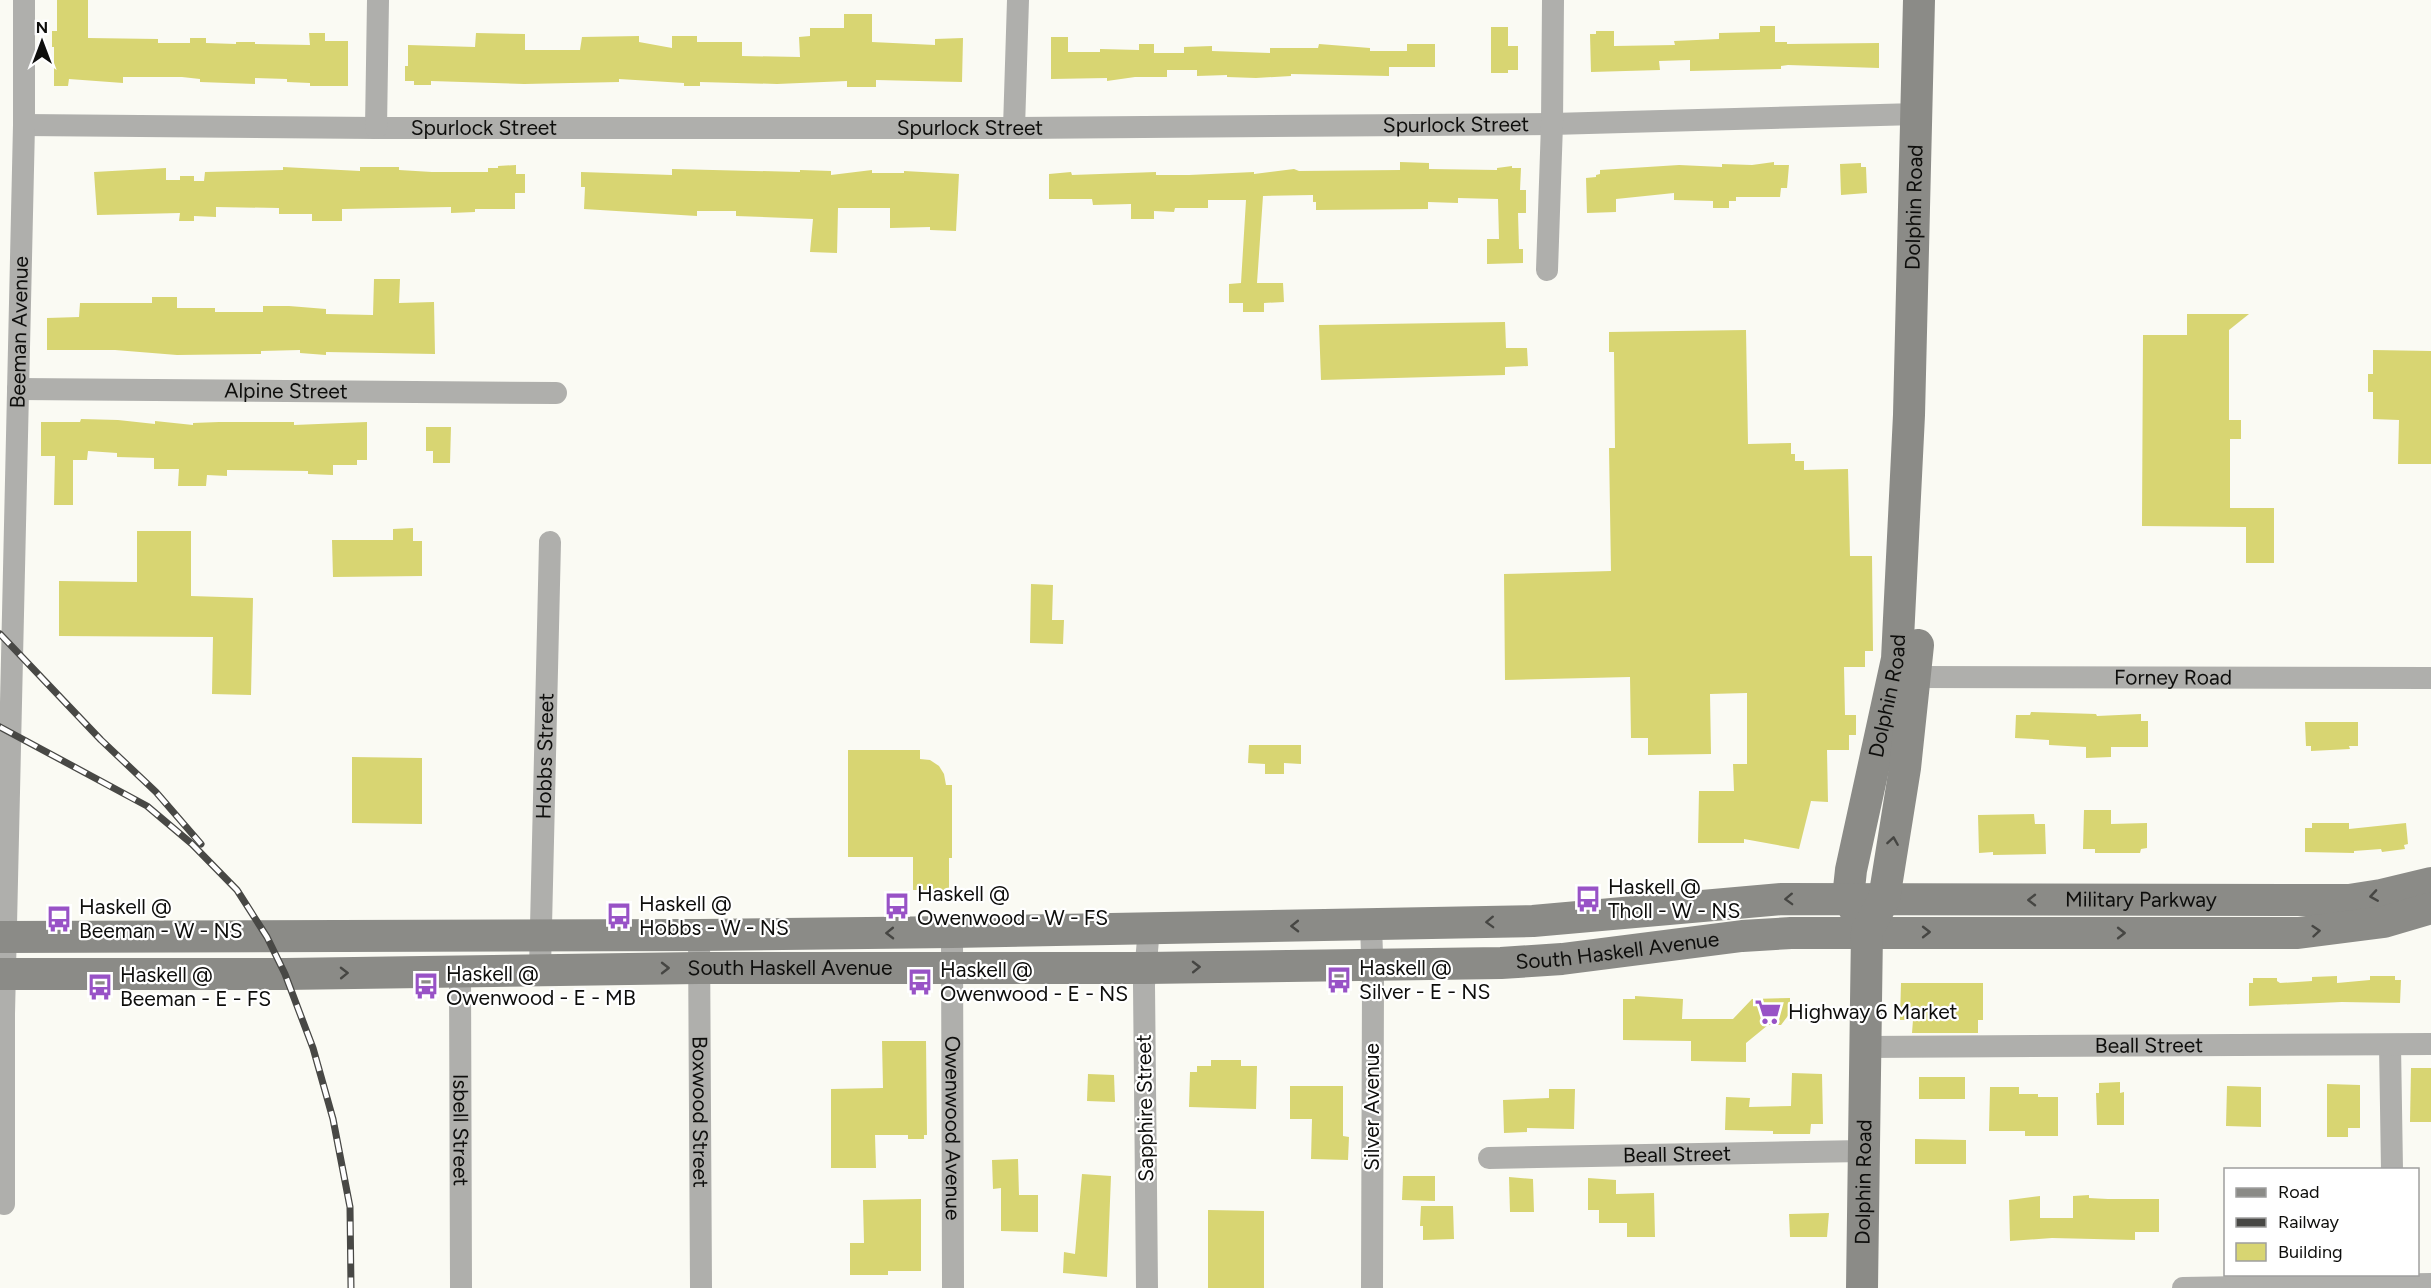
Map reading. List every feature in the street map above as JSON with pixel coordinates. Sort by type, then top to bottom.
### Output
[{"type":"main road","name":"Dolphin Road","points":[[1848,898],[1854,850],[1875,765],[1897,658],[1906,450],[1919,0]]},
{"type":"main road","name":"Dolphin Road","points":[[1862,1288],[1867,931],[1884,899],[1905,768],[1918,638],[1915,465],[1906,450]]},
{"type":"main road","name":"Military Parkway","points":[[1848,898],[2349,900],[2381,896],[2431,883]]},
{"type":"main road","name":"South Haskell Avenue","points":[[3,937],[699,935],[1371,925],[1533,921],[1782,899],[1848,898]]},
{"type":"main road","points":[[1848,898],[1867,931]]},
{"type":"main road","name":"Military Parkway","points":[[1867,931],[2298,933],[2384,922],[2431,908]]},
{"type":"main road","points":[[1533,921],[1534,961]]},
{"type":"main road","name":"South Haskell Avenue","points":[[2,974],[1372,965],[1534,961],[1742,936],[1867,931]]},
{"type":"main road","points":[[460,936],[460,971]]},
{"type":"street","name":"Beeman Avenue","points":[[4,1204],[2,974],[19,347],[24,125],[24,0]]},
{"type":"street","points":[[376,128],[378,0]]},
{"type":"street","points":[[1014,128],[1018,0]]},
{"type":"street","points":[[1547,270],[1553,0]]},
{"type":"street","name":"Spurlock Street","points":[[24,125],[376,128],[1014,128],[1552,124],[1917,114]]},
{"type":"street","points":[[0,328],[19,347]]},
{"type":"street","name":"Alpine Street","points":[[18,389],[556,393]]},
{"type":"street","name":"Hobbs Street","points":[[540,969],[550,542]]},
{"type":"street","name":"Forney Road","points":[[1915,677],[2431,678]]},
{"type":"street","name":"Silver Avenue","points":[[1371,925],[1372,1288]]},
{"type":"street","name":"Sapphire Street","points":[[1147,1288],[1144,985],[1149,928]]},
{"type":"street","name":"Owenwood Avenue","points":[[952,932],[953,1288]]},
{"type":"street","name":"Boxwood Street","points":[[699,935],[701,1288]]},
{"type":"street","name":"Isbell Street","points":[[460,971],[461,1288]]},
{"type":"street","name":"Beall Street","points":[[1865,1047],[2431,1044]]},
{"type":"street","points":[[2390,1045],[2392,1168]]},
{"type":"street","name":"Beall Street","points":[[1489,1158],[1863,1151]]},
{"type":"street","points":[[2183,1288],[2395,1282],[2431,1284]]},
{"type":"building","points":[[57,0],[88,0],[88,38],[158,39],[158,43],[190,43],[190,38],[206,38],[206,43],[255,42],[255,44],[310,45],[309,33],[325,33],[325,41],[348,41],[348,86],[310,86],[310,83],[287,82],[287,79],[255,78],[255,84],[200,82],[200,79],[182,77],[123,77],[123,83],[69,79],[68,86],[54,86],[52,31],[57,31]]},
{"type":"building","points":[[844,14],[872,14],[872,42],[935,45],[935,39],[963,38],[962,82],[876,80],[876,87],[847,87],[847,81],[777,84],[700,82],[700,86],[684,86],[684,83],[619,79],[619,82],[524,84],[431,81],[431,85],[414,85],[414,81],[405,81],[408,45],[475,47],[476,33],[525,34],[525,50],[580,50],[582,37],[639,36],[639,42],[672,48],[672,36],[697,36],[697,42],[742,42],[742,56],[800,57],[799,37],[810,36],[810,28],[844,28]]},
{"type":"building","points":[[1760,26],[1775,26],[1775,42],[1787,42],[1787,44],[1879,43],[1879,68],[1788,65],[1781,66],[1781,69],[1690,71],[1690,60],[1659,61],[1660,70],[1591,72],[1590,34],[1596,34],[1596,31],[1614,31],[1614,46],[1675,45],[1674,41],[1719,39],[1719,33],[1760,32]]},
{"type":"building","points":[[1491,27],[1508,27],[1508,46],[1518,46],[1518,70],[1508,70],[1508,73],[1491,73]]},
{"type":"building","points":[[1051,37],[1068,37],[1068,52],[1100,52],[1100,49],[1139,50],[1139,44],[1154,44],[1154,53],[1184,53],[1184,47],[1212,46],[1212,51],[1270,53],[1270,48],[1318,48],[1319,44],[1370,48],[1370,51],[1407,51],[1407,44],[1435,44],[1435,67],[1389,67],[1389,76],[1291,74],[1291,76],[1256,78],[1227,77],[1227,75],[1197,76],[1197,70],[1167,70],[1167,77],[1135,77],[1107,81],[1107,78],[1051,79]]},
{"type":"building","points":[[1400,162],[1429,163],[1429,169],[1497,170],[1497,168],[1512,166],[1512,168],[1521,168],[1520,190],[1526,190],[1526,213],[1518,213],[1519,249],[1523,249],[1523,263],[1487,264],[1487,239],[1499,239],[1498,199],[1458,198],[1458,203],[1428,202],[1428,209],[1316,210],[1313,195],[1263,196],[1257,283],[1283,283],[1284,302],[1264,303],[1264,312],[1243,312],[1243,303],[1229,303],[1229,284],[1241,283],[1246,200],[1208,200],[1208,208],[1175,208],[1174,212],[1154,211],[1154,219],[1131,219],[1131,204],[1093,205],[1092,199],[1049,199],[1049,174],[1156,172],[1156,175],[1189,175],[1254,172],[1254,174],[1294,169],[1299,171],[1400,170]]},
{"type":"building","points":[[1774,162],[1774,165],[1789,165],[1787,188],[1781,188],[1780,197],[1736,197],[1736,201],[1729,201],[1729,208],[1713,208],[1713,201],[1674,200],[1674,193],[1616,199],[1616,212],[1587,213],[1586,178],[1596,177],[1600,174],[1600,170],[1679,165],[1722,167],[1722,164],[1752,165]]},
{"type":"building","points":[[1861,163],[1861,167],[1866,167],[1867,193],[1841,195],[1840,164]]},
{"type":"building","points":[[516,165],[516,174],[525,174],[525,193],[515,193],[515,209],[475,209],[475,212],[451,213],[451,207],[342,209],[342,221],[312,221],[312,214],[279,214],[279,208],[216,207],[216,217],[194,216],[194,221],[179,221],[180,213],[97,215],[94,172],[166,168],[166,180],[180,180],[180,176],[194,176],[194,181],[204,181],[205,172],[283,170],[283,167],[360,171],[360,167],[399,167],[399,170],[432,172],[488,172],[488,168]]},
{"type":"building","points":[[672,169],[831,171],[831,175],[872,170],[872,173],[904,173],[904,171],[959,174],[956,231],[930,230],[930,227],[890,228],[890,208],[838,208],[837,253],[810,252],[813,219],[736,216],[736,211],[697,211],[697,216],[584,209],[585,187],[581,187],[581,172],[672,175]]},
{"type":"building","points":[[374,279],[400,279],[399,303],[434,302],[435,354],[326,352],[326,355],[300,353],[300,350],[261,351],[261,354],[177,355],[115,350],[47,350],[47,318],[79,317],[80,303],[152,303],[152,297],[177,297],[177,308],[215,308],[215,312],[263,312],[263,306],[289,306],[326,309],[326,314],[373,315]]},
{"type":"building","points":[[2187,314],[2249,314],[2229,330],[2229,420],[2241,420],[2241,439],[2230,439],[2230,508],[2274,508],[2274,563],[2246,563],[2246,527],[2142,526],[2143,335],[2187,335]]},
{"type":"building","points":[[1505,322],[1506,348],[1527,348],[1528,366],[1505,367],[1505,375],[1321,380],[1319,325]]},
{"type":"building","points":[[1746,330],[1748,444],[1791,443],[1791,454],[1795,454],[1795,461],[1804,461],[1804,470],[1848,469],[1850,556],[1872,556],[1873,651],[1865,651],[1865,667],[1844,667],[1845,715],[1856,715],[1856,735],[1849,735],[1849,750],[1827,750],[1828,802],[1811,801],[1799,849],[1744,839],[1744,843],[1698,843],[1699,791],[1734,791],[1733,764],[1747,764],[1747,693],[1710,694],[1711,754],[1648,755],[1648,738],[1631,738],[1630,677],[1505,680],[1504,574],[1611,571],[1609,448],[1615,448],[1614,352],[1609,352],[1609,332]]},
{"type":"building","points":[[2373,350],[2431,351],[2431,464],[2398,464],[2399,420],[2373,419],[2373,392],[2368,392],[2368,374],[2373,374]]},
{"type":"building","points":[[81,419],[155,424],[155,421],[193,425],[193,423],[219,422],[294,422],[294,425],[367,422],[367,460],[357,460],[357,465],[333,465],[333,475],[308,474],[308,471],[227,470],[227,476],[207,475],[206,486],[178,486],[179,469],[154,469],[154,458],[117,457],[117,453],[88,451],[87,460],[73,460],[73,505],[54,505],[55,456],[41,456],[41,422],[80,422]]},
{"type":"building","points":[[426,427],[451,427],[450,463],[433,463],[433,451],[426,451]]},
{"type":"building","points":[[413,528],[413,541],[422,541],[422,576],[333,577],[332,540],[393,540],[393,529]]},
{"type":"building","points":[[137,531],[191,531],[191,596],[253,598],[251,695],[212,694],[213,637],[59,636],[59,581],[137,582]]},
{"type":"building","points":[[1031,584],[1053,585],[1052,620],[1064,620],[1063,644],[1030,643]]},
{"type":"building","points":[[2031,712],[2096,714],[2097,716],[2141,714],[2141,721],[2148,721],[2148,747],[2111,747],[2111,757],[2086,758],[2086,747],[2049,745],[2049,740],[2015,738],[2016,715],[2030,715]]},
{"type":"building","points":[[2305,722],[2358,722],[2358,746],[2349,746],[2350,749],[2311,751],[2311,746],[2306,746]]},
{"type":"building","points":[[1249,745],[1301,745],[1301,764],[1284,763],[1284,774],[1265,774],[1265,764],[1248,763]]},
{"type":"building","points":[[848,750],[920,750],[920,759],[930,760],[939,766],[944,774],[946,785],[952,785],[952,858],[949,858],[949,890],[913,890],[913,857],[848,857]]},
{"type":"building","points":[[352,757],[422,758],[422,824],[352,823]]},
{"type":"building","points":[[2084,810],[2111,810],[2111,824],[2147,823],[2147,848],[2141,849],[2140,853],[2095,853],[2095,849],[2083,849]]},
{"type":"building","points":[[2034,814],[2035,824],[2045,824],[2046,854],[1979,853],[1978,815]]},
{"type":"building","points":[[2312,823],[2349,823],[2349,829],[2406,823],[2408,844],[2404,845],[2405,849],[2382,852],[2381,849],[2354,851],[2354,853],[2305,852],[2305,828],[2312,828]]},
{"type":"building","points":[[2337,976],[2337,983],[2370,980],[2370,976],[2395,976],[2395,980],[2401,980],[2400,1003],[2342,1002],[2249,1006],[2249,983],[2253,983],[2253,978],[2277,978],[2280,983],[2312,981],[2312,977]]},
{"type":"building","points":[[1901,983],[1983,983],[1983,1020],[1978,1020],[1978,1033],[1912,1033],[1913,1020],[1900,1020]]},
{"type":"building","points":[[1635,996],[1683,999],[1682,1019],[1733,1019],[1752,999],[1790,998],[1790,1013],[1781,1025],[1768,1025],[1746,1043],[1746,1062],[1691,1061],[1691,1041],[1623,1040],[1623,999],[1635,999]]},
{"type":"building","points":[[882,1041],[926,1041],[927,1135],[924,1135],[924,1139],[908,1139],[908,1135],[875,1135],[876,1168],[831,1168],[831,1089],[883,1088]]},
{"type":"building","points":[[1211,1060],[1241,1060],[1241,1066],[1257,1066],[1256,1109],[1189,1107],[1190,1072],[1197,1072],[1197,1066],[1211,1066]]},
{"type":"building","points":[[2411,1068],[2431,1068],[2431,1122],[2410,1122]]},
{"type":"building","points":[[1792,1073],[1822,1074],[1823,1124],[1811,1124],[1810,1134],[1725,1130],[1726,1097],[1750,1098],[1749,1107],[1791,1106]]},
{"type":"building","points":[[1088,1074],[1114,1075],[1115,1102],[1087,1101]]},
{"type":"building","points":[[1919,1077],[1965,1077],[1965,1099],[1919,1099]]},
{"type":"building","points":[[2120,1082],[2120,1093],[2124,1092],[2124,1125],[2097,1125],[2096,1093],[2099,1093],[2099,1083]]},
{"type":"building","points":[[2327,1084],[2360,1085],[2360,1128],[2348,1128],[2348,1137],[2327,1137]]},
{"type":"building","points":[[1290,1086],[1343,1086],[1343,1136],[1349,1137],[1348,1160],[1311,1159],[1312,1119],[1290,1119]]},
{"type":"building","points":[[2227,1086],[2261,1087],[2261,1127],[2226,1126]]},
{"type":"building","points":[[1990,1087],[2019,1087],[2019,1094],[2058,1097],[2058,1136],[2025,1136],[2025,1131],[1989,1131]]},
{"type":"building","points":[[1549,1089],[1575,1089],[1574,1129],[1527,1128],[1527,1132],[1504,1133],[1503,1100],[1549,1098]]},
{"type":"building","points":[[1915,1139],[1966,1140],[1966,1164],[1915,1164]]},
{"type":"building","points":[[1018,1159],[1019,1195],[1038,1195],[1038,1232],[1001,1231],[1001,1188],[993,1189],[992,1160]]},
{"type":"building","points":[[1082,1174],[1111,1176],[1107,1277],[1063,1273],[1064,1252],[1075,1254]]},
{"type":"building","points":[[1403,1176],[1435,1176],[1435,1201],[1402,1200]]},
{"type":"building","points":[[1509,1177],[1533,1179],[1534,1212],[1510,1212]]},
{"type":"building","points":[[1588,1178],[1616,1180],[1616,1194],[1654,1193],[1655,1237],[1627,1237],[1627,1223],[1599,1223],[1599,1210],[1588,1210]]},
{"type":"building","points":[[2089,1195],[2089,1198],[2159,1199],[2159,1232],[2135,1232],[2135,1240],[2052,1238],[2010,1241],[2009,1200],[2040,1196],[2040,1218],[2073,1218],[2073,1196]]},
{"type":"building","points":[[921,1199],[921,1271],[888,1271],[888,1275],[850,1275],[850,1243],[864,1243],[863,1200]]},
{"type":"building","points":[[1421,1206],[1453,1206],[1454,1239],[1423,1240],[1423,1226],[1420,1226]]},
{"type":"building","points":[[1208,1210],[1264,1211],[1264,1288],[1208,1288]]},
{"type":"building","points":[[1829,1213],[1827,1237],[1790,1237],[1789,1214]]},
{"type":"railway","points":[[0,634],[101,740],[156,792],[201,844]]},
{"type":"railway","points":[[0,727],[147,806],[192,844],[237,890],[267,937],[285,974],[313,1048],[333,1119],[350,1207],[351,1288]]},
{"type":"place","name":"Haskell @ Tholl - W - NS","points":[[1588,899]]},
{"type":"place","name":"Haskell @ Owenwood - W - FS","points":[[897,906]]},
{"type":"place","name":"Haskell @ Hobbs - W - NS","points":[[619,916]]},
{"type":"place","name":"Haskell @ Beeman - W - NS","points":[[59,919]]},
{"type":"place","name":"Haskell @ Silver - E - NS","points":[[1339,980]]},
{"type":"place","name":"Haskell @ Owenwood - E - NS","points":[[920,982]]},
{"type":"place","name":"Haskell @ Owenwood - E - MB","points":[[426,986]]},
{"type":"place","name":"Haskell @ Beeman - E - FS","points":[[100,987]]},
{"type":"place","name":"Highway 6 Market","points":[[1768,1012]]}]
